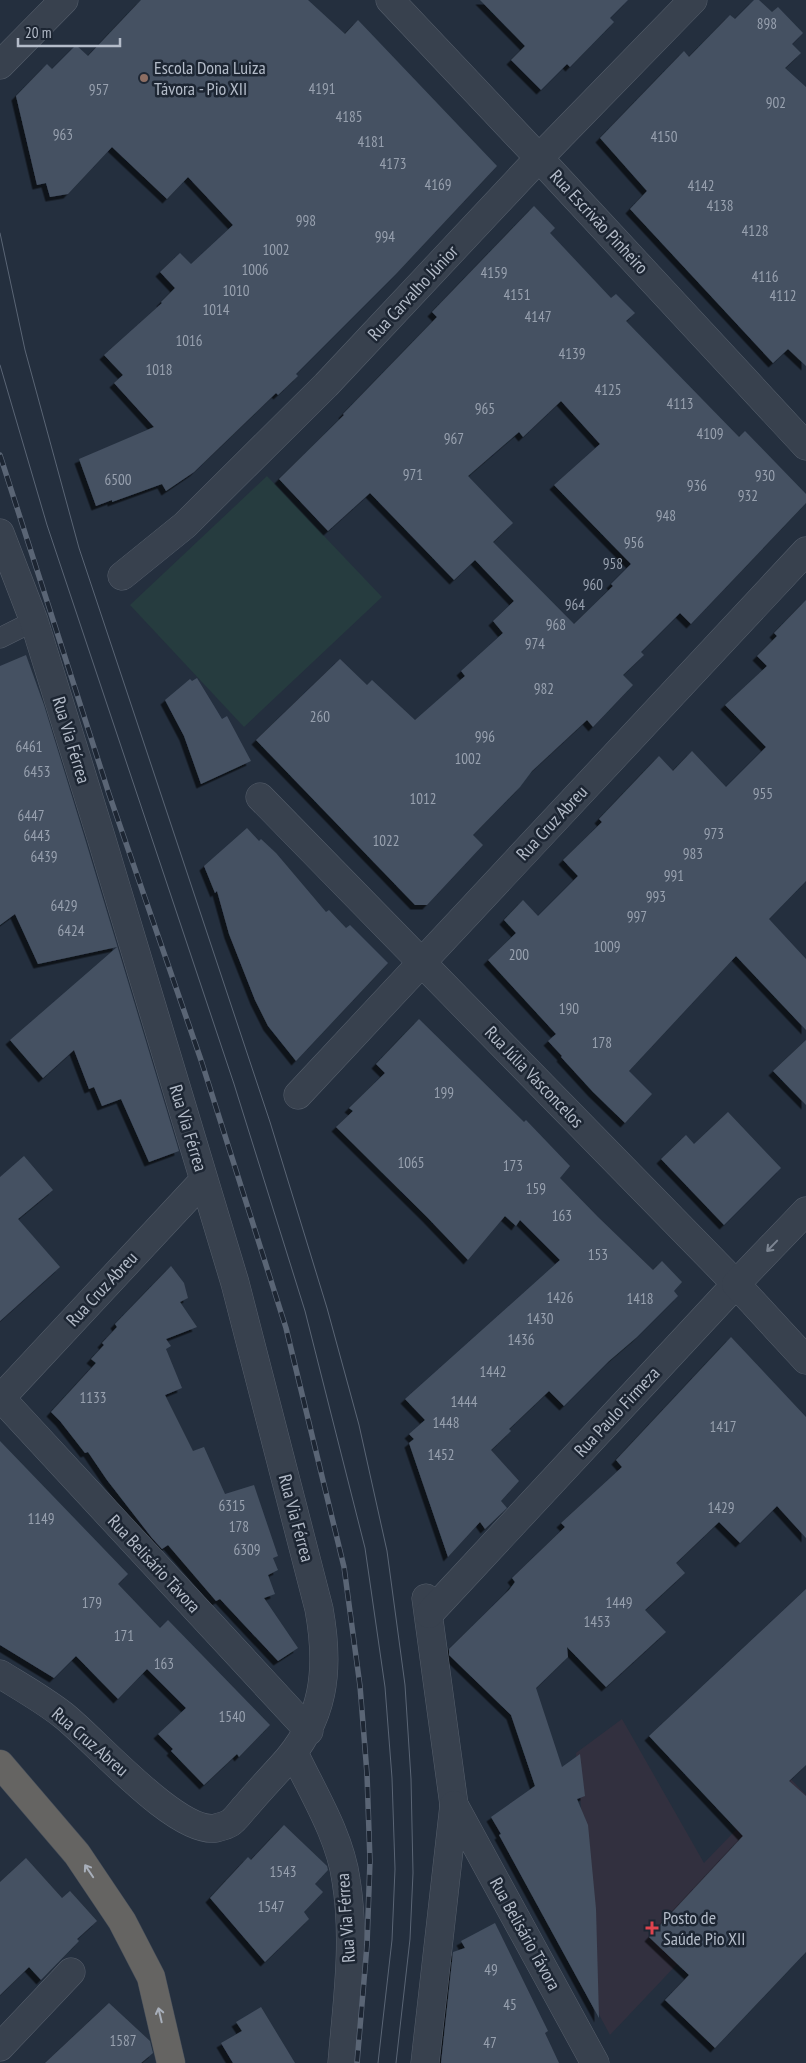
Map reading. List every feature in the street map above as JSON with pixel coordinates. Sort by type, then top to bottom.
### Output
[{"type":"highway","points":[[0,1764],[77,1854],[122,1921],[151,1978],[171,2063]]},
{"type":"street","points":[[0,65],[64,0]]},
{"type":"street","name":"Rua Escrivão Pinheiro","points":[[390,0],[806,446]]},
{"type":"street","name":"Rua Carvalho Júnior","points":[[122,576],[185,525],[326,385],[539,158],[693,0]]},
{"type":"street","name":"Rua Via Férrea","points":[[0,534],[34,621],[235,1283],[319,1608],[325,1640],[324,1675],[318,1704],[301,1742],[346,1879],[350,1927],[350,1964],[342,2063]]},
{"type":"street","name":"Rua Cruz Abreu","points":[[298,1094],[806,551]]},
{"type":"street","name":"Rua Júlia Vasconcelos","points":[[260,797],[736,1284],[806,1360]]},
{"type":"street","name":"Rua Cruz Abreu","points":[[0,1398],[204,1180]]},
{"type":"street","name":"Rua Paulo Firmeza","points":[[454,1805],[428,1606],[806,1211]]},
{"type":"street","name":"Rua Belisário Távora","points":[[0,1398],[301,1742]]},
{"type":"street","name":"Rua Cruz Abreu","points":[[0,1674],[63,1715],[135,1782],[178,1815],[198,1826],[214,1828],[230,1823],[301,1742]]},
{"type":"street","points":[[425,2063],[454,1805]]},
{"type":"street","name":"Rua Belisário Távora","points":[[454,1805],[595,2063]]},
{"type":"street","points":[[0,2047],[71,1972]]},
{"type":"lane","points":[[0,638],[34,621]]},
{"type":"shaded area","name":"Posto de Saúde Pio XII","points":[[622,1719],[704,1863],[788,1776],[806,1795],[806,1828],[610,2035],[588,1994],[598,1991],[576,1753]]},
{"type":"green space","points":[[267,476],[382,597],[244,727],[130,605]]},
{"type":"building","points":[[141,0],[308,0],[345,34],[358,20],[497,166],[396,274],[296,374],[298,376],[278,395],[276,393],[194,472],[166,491],[162,484],[96,506],[79,459],[154,427],[114,383],[123,375],[104,355],[162,303],[175,288],[160,272],[180,253],[191,264],[233,225],[188,177],[167,199],[112,147],[68,194],[50,197],[46,183],[37,185],[16,96],[47,64],[52,69],[76,45],[88,56]]},
{"type":"building","points":[[480,0],[628,0],[610,18],[614,22],[570,67],[567,64],[541,90],[511,60],[525,46]]},
{"type":"building","points":[[754,0],[759,0],[772,12],[778,7],[803,33],[792,44],[801,53],[785,68],[806,87],[806,366],[788,349],[773,363],[630,209],[647,191],[600,138],[684,51],[689,57],[730,15],[735,19]]},
{"type":"building","points":[[534,206],[555,228],[550,233],[611,298],[616,294],[635,313],[626,321],[739,437],[745,431],[806,494],[806,503],[691,624],[680,613],[641,652],[644,655],[623,675],[633,685],[593,727],[587,720],[532,771],[520,787],[473,835],[483,845],[427,905],[415,905],[256,740],[340,659],[367,685],[372,680],[415,720],[465,676],[461,671],[503,633],[493,621],[514,601],[475,560],[454,580],[370,493],[328,531],[279,479],[344,415],[437,317],[432,312]],"holes":[[[561,401],[600,444],[554,485],[631,564],[611,584],[613,586],[574,624],[493,542],[513,523],[468,476],[519,432],[523,437]]]},
{"type":"building","points":[[806,600],[806,881],[769,919],[806,959],[806,1030],[736,956],[629,1071],[652,1094],[625,1123],[561,1057],[548,1041],[556,1034],[488,960],[516,933],[504,920],[523,900],[538,916],[578,876],[563,860],[602,822],[599,819],[659,756],[673,771],[692,751],[726,787],[766,747],[725,705],[767,666],[757,656],[777,636],[774,633]]},
{"type":"building","points":[[26,655],[44,705],[179,1151],[149,1162],[121,1099],[102,1106],[94,1087],[89,1089],[74,1050],[43,1078],[10,1040],[117,947],[38,964],[15,914],[0,925],[0,666]]},
{"type":"building","points":[[197,678],[222,719],[227,716],[251,761],[201,784],[184,736],[165,700],[190,679],[192,681]]},
{"type":"building","points":[[247,828],[259,841],[261,839],[276,853],[326,912],[329,910],[346,928],[350,925],[388,963],[296,1061],[268,1026],[255,1000],[229,934],[217,891],[215,893],[204,866]]},
{"type":"building","points":[[419,1019],[524,1122],[526,1120],[570,1166],[560,1178],[598,1217],[653,1270],[662,1261],[682,1282],[674,1291],[678,1296],[564,1406],[549,1391],[509,1429],[511,1431],[491,1450],[519,1481],[501,1501],[507,1508],[485,1529],[480,1522],[448,1557],[409,1443],[414,1439],[409,1434],[425,1420],[405,1399],[560,1260],[520,1220],[516,1226],[505,1216],[468,1260],[336,1127],[353,1111],[349,1108],[385,1073],[376,1064]]},
{"type":"building","points":[[806,1040],[806,1105],[773,1071]]},
{"type":"building","points":[[728,1112],[781,1168],[724,1225],[661,1159],[686,1135],[694,1144]]},
{"type":"building","points":[[24,1156],[53,1190],[18,1219],[60,1267],[0,1321],[0,1177]]},
{"type":"building","points":[[171,1266],[184,1283],[188,1298],[180,1302],[197,1327],[166,1339],[171,1346],[166,1349],[182,1388],[165,1395],[193,1451],[204,1447],[225,1494],[254,1485],[278,1556],[273,1558],[278,1570],[268,1575],[275,1594],[264,1598],[298,1648],[278,1661],[220,1599],[216,1601],[168,1545],[162,1549],[107,1480],[88,1452],[85,1453],[51,1412],[96,1363],[91,1359],[104,1345],[102,1343],[117,1327],[115,1324]]},
{"type":"building","points":[[731,1337],[806,1417],[806,1538],[777,1506],[740,1543],[719,1522],[676,1563],[685,1573],[645,1610],[666,1632],[606,1687],[567,1647],[568,1657],[536,1688],[562,1767],[580,1754],[585,1796],[577,1799],[588,1825],[596,1909],[599,2018],[491,1817],[535,1786],[511,1715],[449,1655],[449,1649],[509,1590],[515,1582],[512,1578],[565,1527],[561,1523],[622,1467],[616,1460]]},
{"type":"building","points":[[0,1441],[128,1574],[118,1584],[160,1628],[168,1620],[270,1725],[239,1757],[237,1754],[204,1785],[171,1751],[173,1749],[158,1734],[186,1708],[147,1669],[118,1699],[76,1656],[54,1678],[0,1645]]},
{"type":"building","points":[[806,1589],[806,1765],[789,1781],[806,1796],[806,1952],[715,2048],[665,2000],[689,1975],[649,1937],[743,1836],[649,1736]]},
{"type":"building","points":[[284,1825],[327,1866],[328,1870],[315,1884],[323,1892],[304,1912],[309,1919],[265,1962],[210,1898],[248,1857],[251,1860]]},
{"type":"building","points":[[26,1858],[62,1898],[70,1891],[97,1921],[77,1939],[79,1941],[41,1980],[29,1967],[0,1995],[0,1882]]},
{"type":"building","points":[[495,1923],[548,2031],[545,2033],[559,2063],[441,2063],[453,1952],[465,1948],[461,1941]]},
{"type":"building","points":[[109,2003],[150,2041],[153,2053],[141,2063],[45,2063]]},
{"type":"building","points":[[261,2007],[295,2063],[233,2063],[221,2043],[242,2031],[236,2022]]},
{"type":"tram line","points":[[0,233],[25,350],[79,548],[270,1122],[327,1308],[359,1425],[387,1551],[405,1685],[411,1779],[413,1873],[410,1939],[396,2063]]},
{"type":"tram line","points":[[0,365],[47,525],[234,1084],[305,1311],[365,1548],[385,1687],[392,1778],[395,1869],[392,1940],[378,2063]]},
{"type":"railway","points":[[0,455],[109,794],[201,1060],[286,1328],[344,1567],[360,1686],[367,1774],[370,1861],[367,1945],[357,2063]]},
{"type":"place","name":"Escola Dona Luiza Távora - Pio XII","points":[[144,78]]},
{"type":"place","name":"Posto de Saúde Pio XII","points":[[652,1928]]}]
